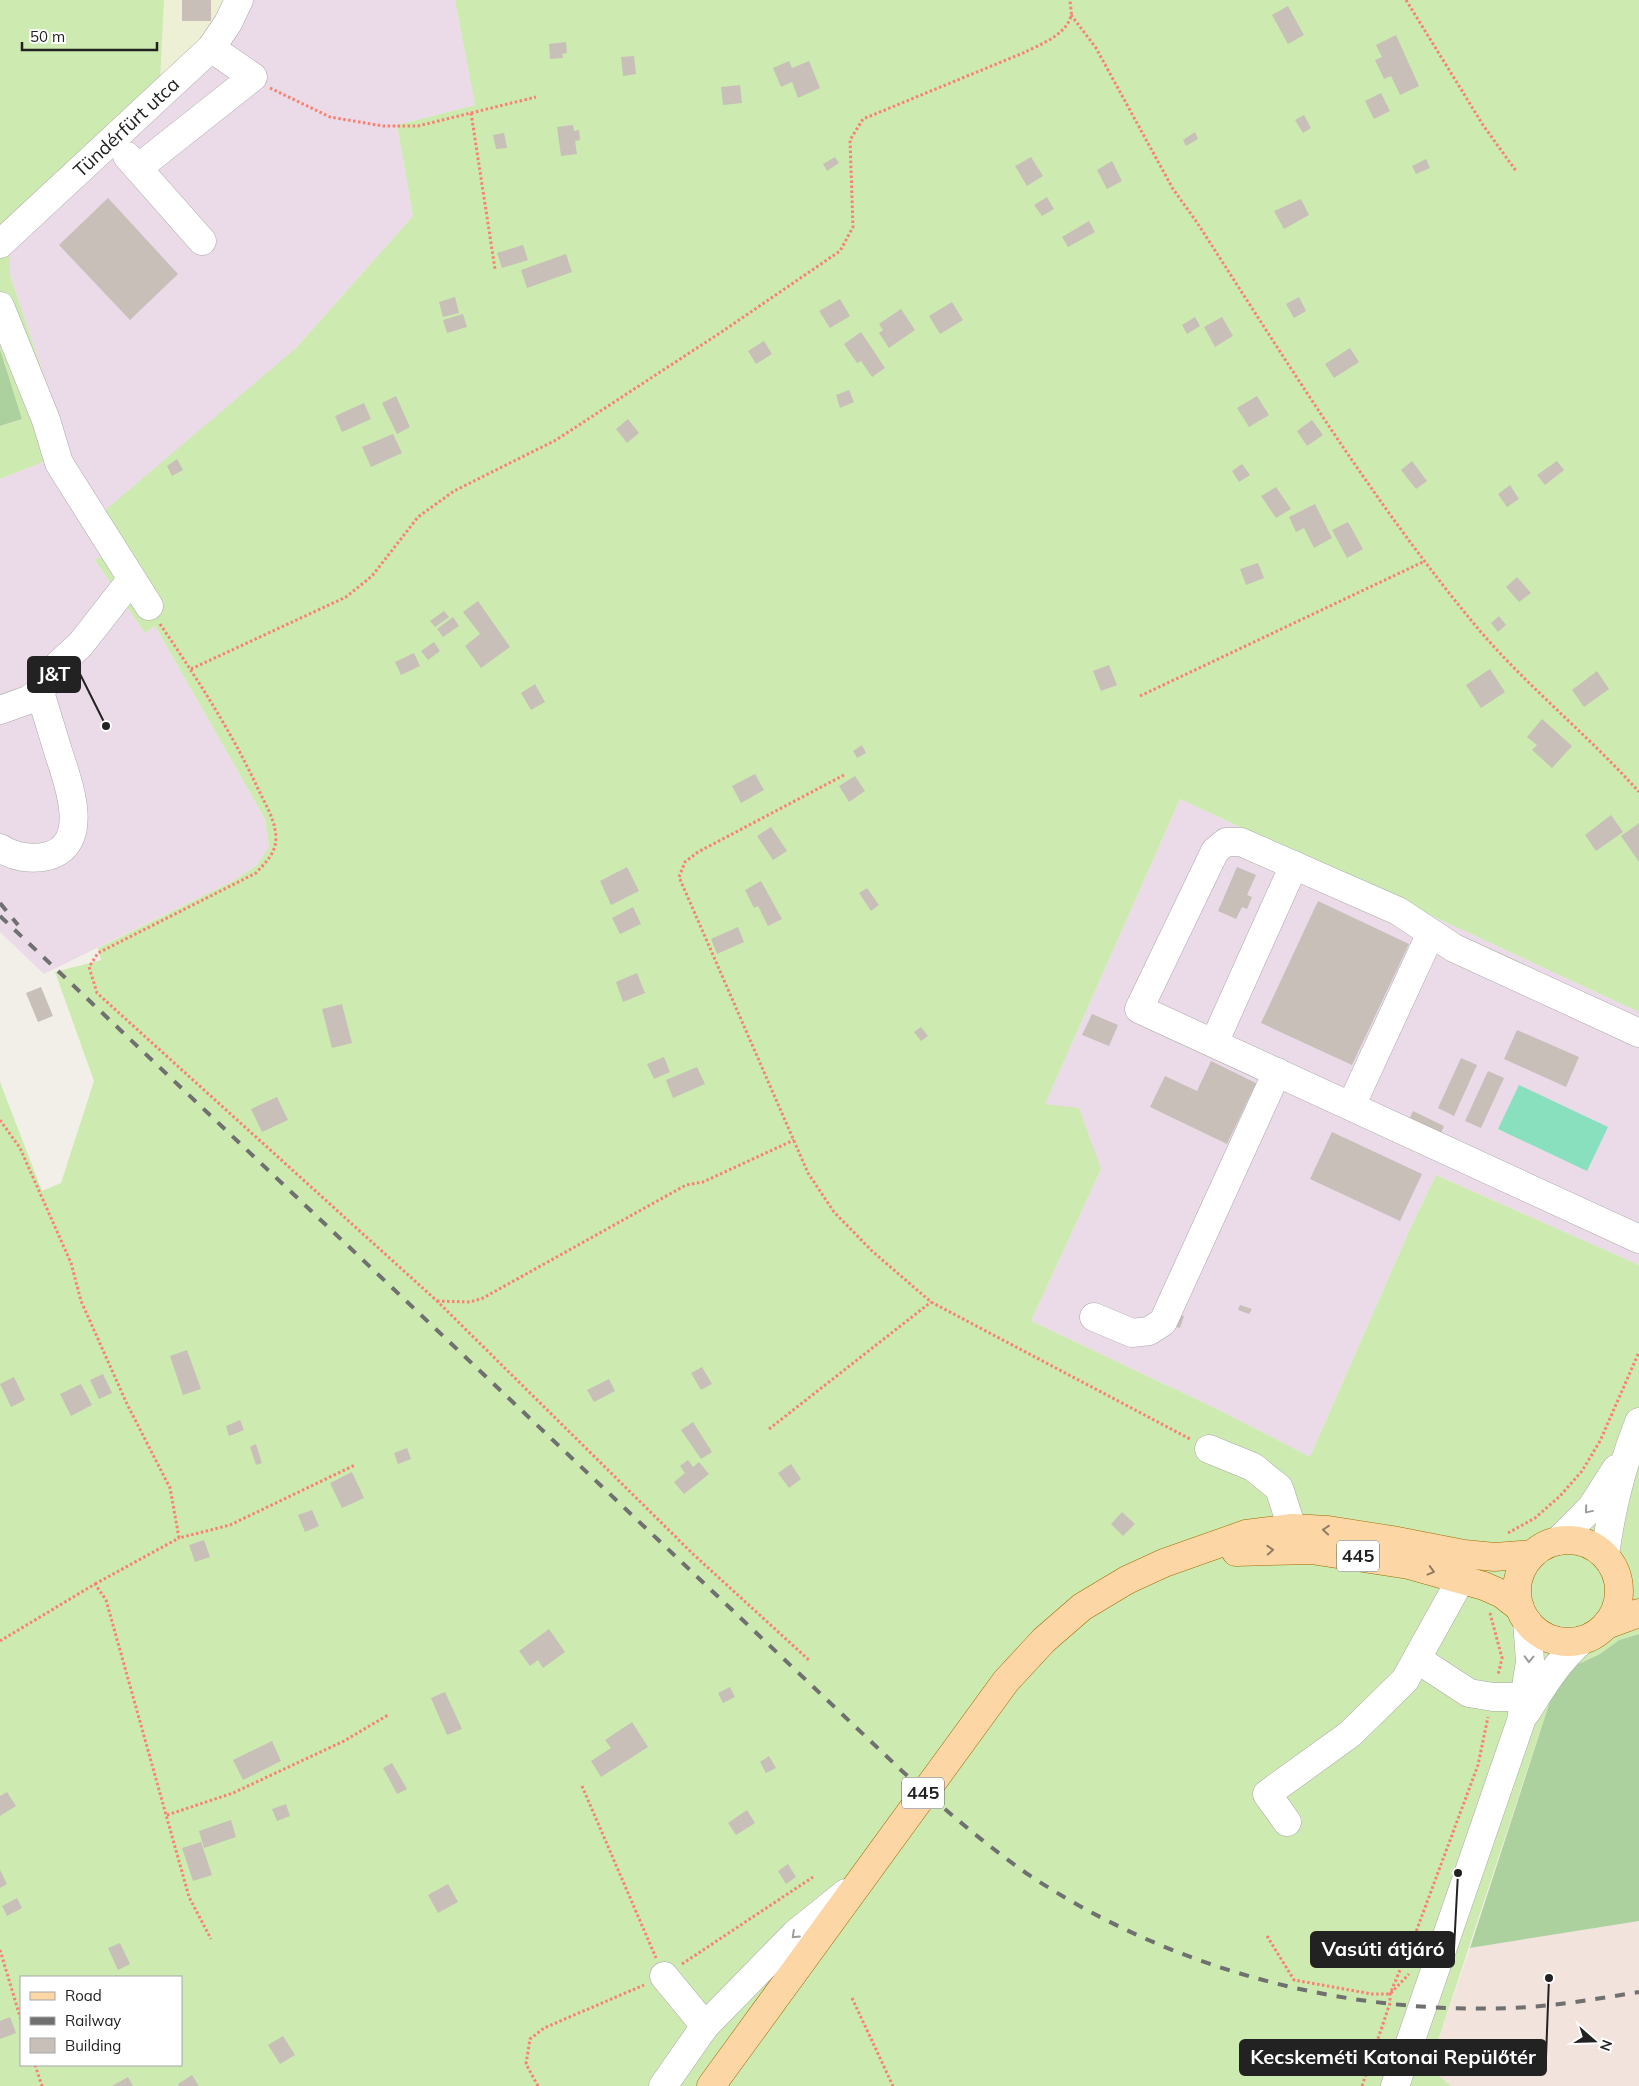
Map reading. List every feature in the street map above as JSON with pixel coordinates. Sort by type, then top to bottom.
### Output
[{"type":"main road","name":"445","points":[[711,2086],[1006,1681],[1044,1640],[1082,1608],[1127,1580],[1164,1563],[1246,1534],[1292,1528],[1328,1530],[1464,1554],[1495,1557],[1533,1554]]},
{"type":"main road","points":[[1558,1541],[1572,1540],[1585,1543],[1639,1583]]},
{"type":"main road","name":"445","points":[[1524,1615],[1517,1594],[1518,1579],[1533,1554],[1545,1546],[1558,1541]]},
{"type":"main road","name":"445","points":[[1187,1556],[1311,1550],[1409,1565],[1473,1582],[1502,1594],[1524,1615],[1537,1632],[1550,1639],[1565,1642],[1581,1641]]},
{"type":"main road","points":[[1581,1641],[1595,1635],[1606,1625],[1615,1612],[1619,1598],[1618,1582],[1609,1562]]},
{"type":"main road","points":[[1606,1625],[1639,1613]]},
{"type":"street","name":"Tündérfürt utca","points":[[0,244],[211,48],[228,23],[239,0]]},
{"type":"street","points":[[138,168],[253,77],[211,48]]},
{"type":"street","points":[[112,140],[202,241]]},
{"type":"street","points":[[0,306],[46,420],[59,463],[149,606]]},
{"type":"street","points":[[0,710],[28,700],[40,692],[59,664],[80,645],[131,580]]},
{"type":"street","points":[[0,848],[20,857],[38,858],[50,855],[62,849],[69,839],[73,825],[73,798],[40,692]]},
{"type":"street","points":[[1639,1033],[1454,948],[1398,911],[1241,842],[1226,842],[1215,852],[1139,1009],[1639,1239]]},
{"type":"street","points":[[1214,1043],[1294,865]]},
{"type":"street","points":[[1350,1106],[1431,933]]},
{"type":"street","points":[[1094,1317],[1132,1333],[1149,1331],[1163,1322],[1276,1072]]},
{"type":"street","points":[[1609,1562],[1608,1531],[1629,1471],[1639,1422]]},
{"type":"street","points":[[1209,1449],[1253,1467],[1279,1488],[1292,1528]]},
{"type":"street","points":[[1558,1541],[1629,1471]]},
{"type":"street","points":[[1287,1822],[1267,1794],[1350,1734],[1405,1680],[1417,1659],[1473,1582]]},
{"type":"street","points":[[1395,2086],[1523,1709],[1530,1661],[1524,1615]]},
{"type":"street","points":[[1523,1709],[1568,1652],[1581,1641]]},
{"type":"street","points":[[1417,1659],[1469,1693],[1493,1697],[1523,1709]]},
{"type":"street","points":[[663,2086],[705,2026],[795,1934],[859,1882]]},
{"type":"street","points":[[664,1976],[705,2026]]},
{"type":"path","points":[[191,669],[346,597],[372,576],[418,518],[454,491],[556,440],[723,331],[840,251],[853,227],[850,140],[863,119],[1023,53],[1047,41],[1064,28],[1071,15],[1070,0]]},
{"type":"path","points":[[1406,0],[1483,125],[1516,170]]},
{"type":"path","points":[[1071,15],[1096,48],[1173,189],[1196,221],[1347,454],[1424,561],[1481,632],[1553,706],[1617,767],[1639,792]]},
{"type":"path","points":[[253,77],[265,86],[330,117],[383,126],[418,126],[536,96]]},
{"type":"path","points":[[471,113],[495,269]]},
{"type":"path","points":[[1140,696],[1424,561]]},
{"type":"path","points":[[149,606],[191,669],[244,758],[273,819],[276,838],[272,856],[256,873],[98,953],[89,967],[97,993],[437,1301],[693,1554],[810,1662]]},
{"type":"path","points":[[844,775],[698,852],[685,862],[679,877],[808,1173],[834,1212],[872,1251],[931,1302],[1209,1449]]},
{"type":"path","points":[[0,1120],[20,1148],[71,1263],[81,1301],[127,1404],[170,1488],[179,1538]]},
{"type":"path","points":[[437,1301],[450,1303],[470,1302],[483,1298],[686,1186],[703,1182],[794,1140]]},
{"type":"path","points":[[769,1429],[931,1302]]},
{"type":"path","points":[[1495,1557],[1509,1532],[1535,1518],[1560,1496],[1582,1471],[1608,1426],[1639,1352]]},
{"type":"path","points":[[0,1641],[95,1584],[179,1538],[230,1525],[355,1465]]},
{"type":"path","points":[[1362,2086],[1390,2003],[1390,1994],[1417,1929],[1478,1765],[1502,1658],[1473,1582]]},
{"type":"path","points":[[95,1584],[106,1600],[190,1897],[211,1939]]},
{"type":"path","points":[[167,1815],[233,1793],[344,1741],[388,1715]]},
{"type":"path","points":[[582,1786],[664,1976]]},
{"type":"path","points":[[1267,1936],[1294,1980],[1372,1994],[1390,1994],[1409,1974],[1436,1965]]},
{"type":"path","points":[[0,1950],[20,2017]]},
{"type":"path","points":[[852,1998],[893,2086]]},
{"type":"path","points":[[35,2066],[42,2086]]},
{"type":"shaded area","points":[[249,0],[455,0],[475,105],[397,125],[413,216],[296,348],[107,553],[95,560],[145,633],[155,626],[265,819],[269,847],[257,865],[233,881],[44,974],[0,932],[0,479],[38,464],[68,448],[10,275],[10,245]]},
{"type":"shaded area","points":[[1180,799],[1639,1012],[1639,1265],[1436,1175],[1410,1229],[1310,1457],[1219,1410],[1031,1321],[1101,1169],[1045,1104]]},
{"type":"shaded area","points":[[1639,1921],[1639,2086],[1451,2086],[1429,2068],[1470,1948]]},
{"type":"green space","points":[[0,0],[164,0],[159,104],[10,245],[10,275],[68,448],[38,464],[0,479],[0,426],[22,419],[0,349]]},
{"type":"green space","points":[[164,0],[249,0],[159,104]]},
{"type":"green space","points":[[455,0],[1639,0],[1639,1012],[1180,799],[1045,1104],[1079,1108],[1101,1169],[1031,1321],[1219,1410],[1310,1457],[1410,1229],[1436,1175],[1639,1265],[1639,1634],[1619,1640],[1600,1654],[1574,1666],[1552,1695],[1429,2068],[1451,2086],[0,2086],[0,1082],[42,1191],[61,1183],[94,1081],[55,972],[101,960],[98,948],[233,881],[257,865],[269,847],[265,819],[155,626],[145,633],[95,560],[107,553],[88,525],[296,348],[413,216],[397,125],[475,105]]},
{"type":"green space","points":[[0,349],[22,419],[0,426]]},
{"type":"green space","points":[[1519,1085],[1608,1127],[1587,1171],[1498,1129]]},
{"type":"green space","points":[[1639,1634],[1639,1921],[1470,1948],[1552,1695],[1574,1666],[1600,1654],[1619,1640]]},
{"type":"building","points":[[182,0],[211,0],[211,21],[182,21]]},
{"type":"building","points":[[1288,6],[1304,35],[1288,44],[1272,15]]},
{"type":"building","points":[[1396,35],[1419,86],[1400,95],[1391,76],[1384,79],[1375,60],[1382,57],[1376,45]]},
{"type":"building","points":[[566,42],[567,53],[562,54],[563,58],[550,59],[549,44]]},
{"type":"building","points":[[634,56],[636,74],[623,76],[621,57]]},
{"type":"building","points":[[789,61],[792,68],[809,61],[820,88],[798,98],[792,82],[781,87],[773,68]]},
{"type":"building","points":[[740,85],[742,103],[723,105],[721,87]]},
{"type":"building","points":[[1381,93],[1390,111],[1374,119],[1365,101]]},
{"type":"building","points":[[1304,115],[1311,128],[1303,133],[1295,120]]},
{"type":"building","points":[[573,125],[574,131],[579,130],[580,140],[575,141],[577,154],[561,156],[557,127]]},
{"type":"building","points":[[1195,132],[1198,139],[1186,146],[1183,140]]},
{"type":"building","points":[[504,133],[507,148],[496,149],[493,135]]},
{"type":"building","points":[[835,157],[839,163],[827,171],[823,164]]},
{"type":"building","points":[[1031,157],[1043,176],[1027,186],[1015,166]]},
{"type":"building","points":[[1426,159],[1430,168],[1416,174],[1412,166]]},
{"type":"building","points":[[1112,161],[1122,181],[1107,189],[1097,170]]},
{"type":"building","points":[[1047,197],[1054,209],[1042,216],[1034,205]]},
{"type":"building","points":[[108,198],[178,274],[130,320],[59,245]]},
{"type":"building","points":[[1301,199],[1309,215],[1284,229],[1274,211]]},
{"type":"building","points":[[1089,221],[1095,232],[1068,247],[1062,237]]},
{"type":"building","points":[[523,245],[528,260],[502,268],[497,253]]},
{"type":"building","points":[[566,254],[572,272],[527,288],[521,270]]},
{"type":"building","points":[[455,297],[459,313],[443,317],[439,302]]},
{"type":"building","points":[[1299,297],[1306,311],[1294,318],[1286,304]]},
{"type":"building","points":[[840,299],[850,316],[830,328],[819,311]]},
{"type":"building","points":[[952,302],[963,320],[940,334],[929,316]]},
{"type":"building","points":[[901,309],[915,330],[889,348],[879,333],[883,330],[879,324]]},
{"type":"building","points":[[463,314],[467,327],[447,333],[443,320]]},
{"type":"building","points":[[1195,317],[1200,326],[1187,334],[1182,325]]},
{"type":"building","points":[[1222,317],[1233,336],[1215,347],[1204,327]]},
{"type":"building","points":[[861,332],[885,368],[872,377],[861,361],[857,363],[844,344]]},
{"type":"building","points":[[764,341],[772,354],[756,364],[748,351]]},
{"type":"building","points":[[1350,348],[1359,362],[1334,378],[1325,364]]},
{"type":"building","points":[[849,390],[854,402],[840,408],[836,395]]},
{"type":"building","points":[[396,396],[410,427],[397,434],[382,403]]},
{"type":"building","points":[[1257,396],[1269,415],[1249,427],[1237,408]]},
{"type":"building","points":[[364,403],[371,419],[342,432],[335,416]]},
{"type":"building","points":[[628,419],[639,433],[627,443],[616,429]]},
{"type":"building","points":[[1312,420],[1323,435],[1307,446],[1297,431]]},
{"type":"building","points":[[393,434],[402,453],[371,467],[362,447]]},
{"type":"building","points":[[177,459],[183,470],[172,476],[167,466]]},
{"type":"building","points":[[1412,461],[1427,481],[1416,489],[1401,470]]},
{"type":"building","points":[[1557,461],[1564,470],[1545,485],[1537,475]]},
{"type":"building","points":[[1242,464],[1250,475],[1239,482],[1232,471]]},
{"type":"building","points":[[1510,485],[1519,499],[1507,507],[1498,494]]},
{"type":"building","points":[[1276,487],[1291,509],[1276,518],[1261,496]]},
{"type":"building","points":[[1315,504],[1332,538],[1314,548],[1304,528],[1296,532],[1289,517]]},
{"type":"building","points":[[1348,522],[1363,549],[1347,558],[1332,530]]},
{"type":"building","points":[[1258,563],[1264,578],[1246,585],[1240,569]]},
{"type":"building","points":[[1517,577],[1531,593],[1519,602],[1506,587]]},
{"type":"building","points":[[478,601],[510,647],[481,668],[465,646],[480,634],[463,612]]},
{"type":"building","points":[[444,611],[449,617],[435,627],[430,621]]},
{"type":"building","points":[[1499,616],[1506,625],[1498,632],[1491,623]]},
{"type":"building","points":[[453,617],[459,626],[443,637],[437,629]]},
{"type":"building","points":[[434,642],[440,651],[428,660],[421,651]]},
{"type":"building","points":[[414,653],[420,666],[401,675],[395,662]]},
{"type":"building","points":[[1109,665],[1117,685],[1101,691],[1093,671]]},
{"type":"building","points":[[1490,669],[1505,692],[1481,708],[1466,685]]},
{"type":"building","points":[[1597,671],[1609,689],[1584,707],[1572,690]]},
{"type":"building","points":[[535,684],[545,702],[531,710],[521,693]]},
{"type":"building","points":[[1542,719],[1572,746],[1552,768],[1532,750],[1537,745],[1527,737]]},
{"type":"building","points":[[862,745],[866,753],[857,758],[853,751]]},
{"type":"building","points":[[755,774],[764,790],[741,803],[732,786]]},
{"type":"building","points":[[855,776],[865,791],[849,802],[839,786]]},
{"type":"building","points":[[1611,815],[1623,832],[1596,851],[1585,835]]},
{"type":"building","points":[[1639,823],[1639,862],[1621,836]]},
{"type":"building","points":[[771,827],[787,851],[773,860],[757,836]]},
{"type":"building","points":[[627,867],[639,891],[611,905],[600,881]]},
{"type":"building","points":[[1237,867],[1256,875],[1247,895],[1252,897],[1247,909],[1242,907],[1236,919],[1218,911]]},
{"type":"building","points":[[761,881],[782,919],[768,926],[758,906],[754,908],[745,890]]},
{"type":"building","points":[[867,888],[879,905],[871,911],[859,893]]},
{"type":"building","points":[[1318,901],[1409,944],[1352,1065],[1261,1023]]},
{"type":"building","points":[[633,907],[641,924],[620,934],[612,918]]},
{"type":"building","points":[[738,927],[744,942],[717,954],[711,939]]},
{"type":"building","points":[[637,973],[645,993],[623,1002],[616,982]]},
{"type":"building","points":[[41,987],[53,1016],[38,1022],[26,993]]},
{"type":"building","points":[[342,1004],[352,1043],[332,1048],[322,1009]]},
{"type":"building","points":[[1092,1014],[1118,1025],[1109,1046],[1082,1035]]},
{"type":"building","points":[[921,1027],[928,1036],[921,1041],[914,1032]]},
{"type":"building","points":[[1517,1030],[1579,1057],[1566,1087],[1504,1059]]},
{"type":"building","points":[[664,1057],[670,1072],[654,1079],[647,1064]]},
{"type":"building","points":[[1461,1058],[1477,1065],[1454,1116],[1438,1108]]},
{"type":"building","points":[[1211,1061],[1256,1083],[1227,1144],[1150,1107],[1165,1076],[1197,1091]]},
{"type":"building","points":[[697,1067],[705,1084],[673,1098],[666,1080]]},
{"type":"building","points":[[1488,1071],[1504,1078],[1481,1128],[1465,1121]]},
{"type":"building","points":[[277,1097],[288,1120],[262,1132],[251,1109]]},
{"type":"building","points":[[1413,1111],[1444,1126],[1438,1139],[1407,1125]]},
{"type":"building","points":[[1332,1132],[1422,1174],[1400,1221],[1310,1179]]},
{"type":"building","points":[[1240,1305],[1252,1309],[1249,1314],[1238,1310]]},
{"type":"building","points":[[1176,1314],[1184,1316],[1180,1328],[1172,1325]]},
{"type":"building","points":[[187,1350],[201,1389],[183,1395],[170,1356]]},
{"type":"building","points":[[702,1367],[712,1384],[701,1390],[691,1373]]},
{"type":"building","points":[[103,1374],[112,1393],[99,1399],[90,1380]]},
{"type":"building","points":[[14,1377],[25,1400],[11,1407],[0,1384]]},
{"type":"building","points":[[609,1379],[615,1391],[594,1402],[587,1390]]},
{"type":"building","points":[[81,1384],[92,1405],[71,1416],[60,1394]]},
{"type":"building","points":[[240,1420],[244,1430],[229,1436],[226,1426]]},
{"type":"building","points":[[693,1422],[712,1452],[701,1459],[681,1430]]},
{"type":"building","points":[[256,1444],[262,1463],[256,1465],[250,1447]]},
{"type":"building","points":[[407,1448],[411,1459],[398,1464],[394,1453]]},
{"type":"building","points":[[688,1460],[693,1467],[699,1462],[709,1474],[684,1494],[674,1482],[685,1473],[680,1466]]},
{"type":"building","points":[[791,1464],[801,1479],[789,1488],[778,1473]]},
{"type":"building","points":[[352,1472],[364,1498],[342,1508],[330,1483]]},
{"type":"building","points":[[312,1510],[319,1526],[305,1532],[298,1515]]},
{"type":"building","points":[[1122,1512],[1135,1524],[1123,1536],[1111,1524]]},
{"type":"building","points":[[204,1540],[210,1557],[195,1562],[189,1545]]},
{"type":"building","points":[[549,1629],[565,1652],[543,1668],[538,1660],[530,1666],[519,1651]]},
{"type":"building","points":[[730,1687],[735,1697],[723,1703],[718,1693]]},
{"type":"building","points":[[445,1692],[462,1729],[447,1735],[431,1698]]},
{"type":"building","points":[[632,1722],[648,1747],[601,1777],[591,1761],[611,1748],[605,1740]]},
{"type":"building","points":[[272,1741],[281,1761],[243,1780],[233,1760]]},
{"type":"building","points":[[769,1756],[776,1768],[766,1773],[760,1762]]},
{"type":"building","points":[[392,1763],[407,1789],[397,1794],[383,1768]]},
{"type":"building","points":[[7,1792],[16,1806],[0,1816],[0,1796]]},
{"type":"building","points":[[286,1804],[290,1816],[277,1821],[272,1809]]},
{"type":"building","points":[[747,1810],[755,1823],[736,1835],[728,1823]]},
{"type":"building","points":[[231,1820],[236,1837],[204,1848],[199,1831]]},
{"type":"building","points":[[201,1842],[212,1875],[193,1881],[182,1848]]},
{"type":"building","points":[[788,1864],[796,1877],[786,1884],[778,1871]]},
{"type":"building","points":[[0,1870],[7,1884],[0,1888]]},
{"type":"building","points":[[448,1884],[458,1902],[438,1913],[428,1895]]},
{"type":"building","points":[[17,1898],[22,1908],[7,1916],[2,1906]]},
{"type":"building","points":[[120,1943],[130,1964],[118,1970],[108,1948]]},
{"type":"building","points":[[10,2017],[16,2033],[0,2039],[0,2021]]},
{"type":"building","points":[[283,2036],[295,2055],[280,2064],[268,2045]]},
{"type":"building","points":[[192,2075],[199,2086],[179,2086],[178,2084]]},
{"type":"building","points":[[128,2077],[133,2086],[112,2086]]},
{"type":"railway","points":[[0,903],[18,925]]},
{"type":"railway","points":[[0,916],[902,1771],[963,1824],[1026,1873],[1083,1908],[1142,1937],[1204,1962],[1268,1981],[1333,1996],[1399,2005],[1465,2008],[1544,2006],[1639,1992]]},
{"type":"place","name":"J&T","points":[[106,726]]},
{"type":"place","name":"Vasúti átjáró","points":[[1458,1873]]},
{"type":"place","name":"Kecskeméti Katonai Repülőtér","points":[[1549,1978]]}]
